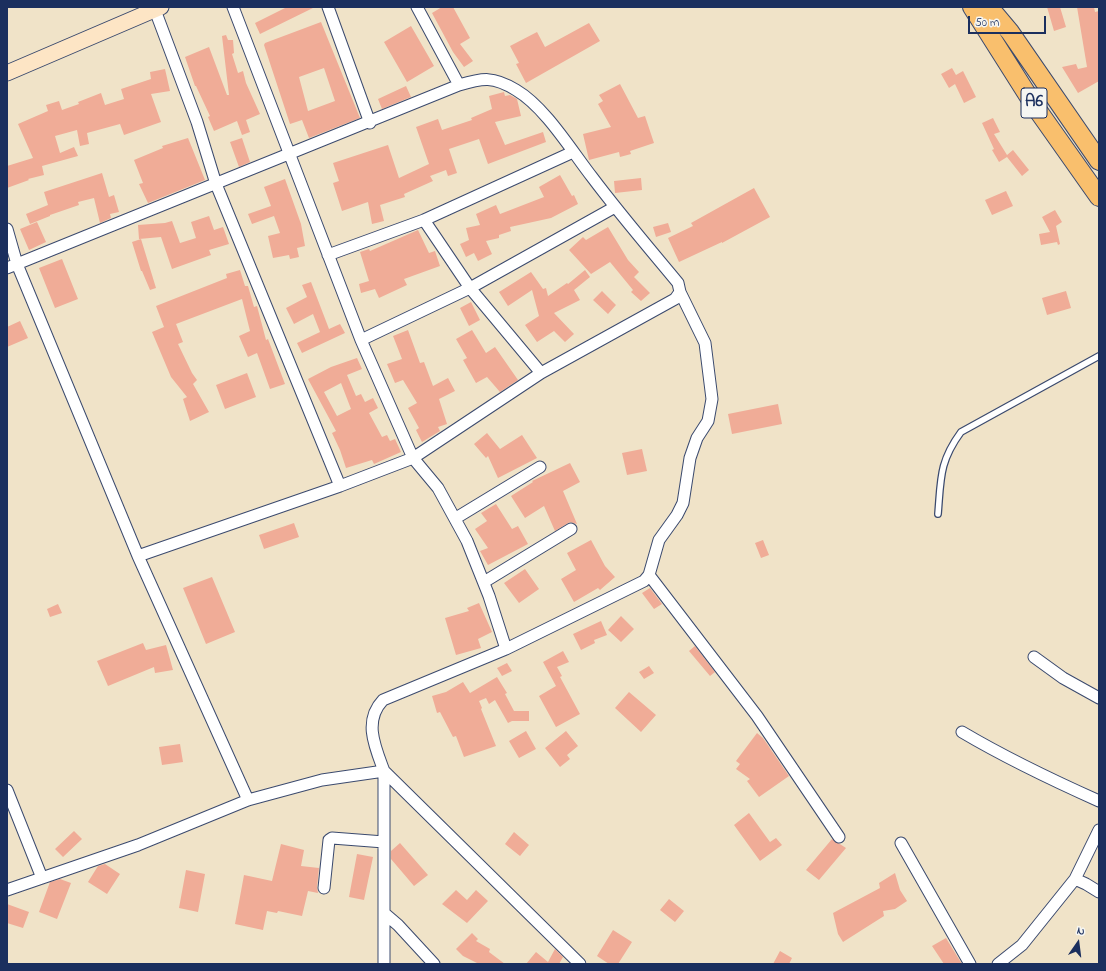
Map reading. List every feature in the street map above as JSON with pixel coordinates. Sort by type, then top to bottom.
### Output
[{"type":"highway","name":"A6","points":[[972,7],[1034,105],[1099,197]]},
{"type":"highway","name":"A6","points":[[989,7],[1010,32],[1099,161]]},
{"type":"main road","points":[[7,73],[158,8]]},
{"type":"street","points":[[234,7],[361,340],[413,458],[438,488],[467,540],[484,582],[506,648]]},
{"type":"street","points":[[328,7],[370,123]]},
{"type":"street","points":[[417,7],[459,85]]},
{"type":"street","points":[[158,8],[197,122],[216,184],[340,486]]},
{"type":"street","points":[[12,266],[370,123],[459,85],[484,78],[516,90],[537,106],[615,207],[678,283],[680,292],[705,343],[712,399],[708,421],[697,438],[690,458],[683,503],[677,515],[659,540],[649,575],[644,581],[506,648],[383,700],[377,706],[373,716],[372,738],[384,771],[384,964]]},
{"type":"street","points":[[328,255],[424,220],[573,152]]},
{"type":"street","points":[[361,340],[470,288],[615,207]]},
{"type":"street","points":[[424,220],[470,288],[542,373]]},
{"type":"street","points":[[7,229],[12,266],[138,556],[248,800]]},
{"type":"street","points":[[138,556],[340,486],[413,458],[542,373],[675,299],[680,292]]},
{"type":"street","points":[[456,518],[540,467]]},
{"type":"street","points":[[484,582],[571,529]]},
{"type":"street","points":[[649,575],[757,716],[839,837]]},
{"type":"street","points":[[1034,657],[1063,678],[1099,698]]},
{"type":"street","points":[[962,732],[992,750],[1053,781],[1099,801]]},
{"type":"street","points":[[7,890],[138,845],[248,800],[322,780],[384,771]]},
{"type":"street","points":[[384,771],[580,964]]},
{"type":"street","points":[[7,790],[42,878]]},
{"type":"street","points":[[998,964],[1022,945],[1075,879],[1099,830]]},
{"type":"street","points":[[324,888],[329,840],[332,838],[384,842]]},
{"type":"street","points":[[901,842],[970,964]]},
{"type":"street","points":[[1075,879],[1099,892]]},
{"type":"street","points":[[384,913],[398,925],[434,964]]},
{"type":"lane","points":[[938,514],[942,470],[949,449],[960,432],[1099,356]]},
{"type":"building","points":[[287,7],[315,7],[260,34],[255,23]]},
{"type":"building","points":[[442,7],[453,7],[470,38],[460,44],[473,61],[464,67],[453,52],[432,13]]},
{"type":"building","points":[[1047,7],[1060,7],[1066,27],[1054,31]]},
{"type":"building","points":[[1077,7],[1094,7],[1095,12],[1099,11],[1099,81],[1078,93],[1062,67],[1076,64],[1078,69],[1087,67]]},
{"type":"building","points":[[321,22],[360,118],[309,138],[302,120],[290,124],[264,45],[265,43]],"holes":[[[324,68],[335,101],[308,111],[299,77]]]},
{"type":"building","points":[[589,23],[600,41],[526,83],[516,64],[519,63],[510,46],[537,32],[545,47]]},
{"type":"building","points":[[411,26],[434,66],[407,82],[384,42]]},
{"type":"building","points":[[226,35],[228,40],[233,40],[234,53],[232,54],[238,73],[243,71],[246,83],[260,114],[246,120],[250,132],[242,135],[237,121],[214,131],[208,117],[210,116],[195,86],[185,57],[209,47],[227,95],[229,95],[222,36]]},
{"type":"building","points":[[952,68],[956,75],[963,71],[976,97],[964,103],[955,84],[949,88],[941,74]]},
{"type":"building","points":[[165,69],[170,91],[151,94],[161,122],[124,135],[120,124],[87,133],[89,144],[80,146],[77,130],[55,136],[60,153],[74,147],[78,156],[42,166],[44,175],[28,179],[29,180],[7,188],[7,166],[33,158],[18,124],[48,111],[46,105],[59,101],[62,110],[79,104],[78,102],[101,93],[105,105],[124,99],[121,89],[151,79],[150,72]]},
{"type":"building","points":[[620,84],[638,118],[645,116],[654,143],[630,151],[631,154],[620,157],[619,152],[589,160],[583,134],[611,127],[598,104],[603,101],[599,95]]},
{"type":"building","points":[[406,86],[411,97],[382,109],[378,99]]},
{"type":"building","points":[[504,92],[505,96],[510,95],[517,99],[521,116],[495,122],[505,145],[543,132],[546,142],[488,164],[479,139],[449,149],[457,173],[448,176],[446,170],[430,176],[433,181],[404,194],[405,197],[380,205],[384,221],[372,224],[368,202],[342,211],[333,183],[339,181],[333,163],[388,145],[399,178],[429,164],[416,127],[438,119],[442,130],[472,120],[471,118],[492,109],[489,96]]},
{"type":"building","points":[[993,118],[1000,132],[994,134],[1007,155],[1013,150],[1029,170],[1022,176],[1007,157],[999,162],[992,150],[994,149],[982,123]]},
{"type":"building","points":[[188,138],[205,180],[148,203],[139,184],[143,183],[134,160],[163,148],[162,146]]},
{"type":"building","points":[[242,138],[250,162],[239,167],[230,142]]},
{"type":"building","points":[[102,173],[109,197],[114,195],[119,212],[110,214],[111,218],[100,223],[94,198],[78,202],[79,205],[30,224],[26,214],[48,205],[44,192]]},
{"type":"building","points":[[560,175],[572,196],[574,195],[578,204],[551,218],[510,227],[511,231],[499,235],[499,238],[486,241],[492,254],[478,261],[474,253],[466,257],[460,244],[469,240],[466,228],[480,225],[476,214],[496,205],[500,214],[544,197],[539,187]]},
{"type":"building","points":[[641,178],[642,190],[615,193],[614,181]]},
{"type":"building","points":[[285,179],[301,224],[305,246],[297,248],[299,257],[290,259],[289,255],[273,258],[268,236],[280,233],[274,216],[252,224],[248,214],[271,206],[264,187]]},
{"type":"building","points":[[754,188],[770,217],[722,243],[679,262],[668,238],[693,226],[691,223]]},
{"type":"building","points":[[1006,191],[1013,206],[992,215],[985,200]]},
{"type":"building","points":[[1055,210],[1062,222],[1056,226],[1060,244],[1058,245],[1057,242],[1041,245],[1039,234],[1050,232],[1042,217]]},
{"type":"building","points":[[209,216],[214,230],[223,227],[229,244],[209,250],[211,255],[172,269],[161,237],[139,239],[138,225],[172,221],[180,243],[196,238],[191,222]]},
{"type":"building","points":[[37,222],[46,242],[29,250],[20,229]]},
{"type":"building","points":[[668,223],[671,232],[656,237],[653,227]]},
{"type":"building","points":[[608,227],[628,260],[639,272],[634,277],[650,293],[641,301],[631,292],[633,290],[610,262],[591,274],[569,250],[583,237],[586,240]]},
{"type":"building","points":[[418,230],[429,253],[435,251],[440,266],[404,279],[407,285],[379,298],[375,289],[361,293],[359,284],[369,281],[360,252],[369,249],[370,251]]},
{"type":"building","points":[[141,239],[156,288],[150,290],[141,271],[132,242]]},
{"type":"building","points":[[62,259],[78,299],[55,308],[39,268]]},
{"type":"building","points":[[240,270],[245,286],[248,286],[254,307],[257,306],[266,340],[268,339],[285,384],[270,389],[257,353],[248,357],[239,336],[250,331],[242,299],[176,324],[183,342],[178,344],[197,380],[193,384],[209,412],[190,421],[183,399],[187,397],[171,377],[152,332],[164,327],[156,306],[227,278],[226,274]]},
{"type":"building","points":[[585,270],[590,277],[574,290],[580,300],[554,313],[574,334],[565,342],[554,331],[537,342],[525,325],[539,316],[532,290],[508,306],[499,292],[531,272],[543,289],[546,288],[548,296],[567,283],[568,284]]},
{"type":"building","points":[[311,282],[329,329],[340,324],[345,333],[302,353],[297,343],[320,332],[313,314],[294,324],[286,308],[307,297],[302,285]]},
{"type":"building","points":[[602,291],[616,305],[608,314],[593,300]]},
{"type":"building","points":[[1066,291],[1071,308],[1047,315],[1042,298]]},
{"type":"building","points":[[471,302],[480,320],[469,326],[460,308]]},
{"type":"building","points":[[20,321],[28,338],[7,347],[7,327]]},
{"type":"building","points":[[408,330],[420,363],[424,362],[433,386],[448,378],[455,391],[439,399],[447,424],[438,427],[440,431],[422,442],[416,430],[419,428],[408,408],[417,403],[403,380],[395,383],[387,364],[402,359],[393,336]]},
{"type":"building","points":[[472,330],[486,353],[495,347],[518,380],[500,392],[487,377],[476,383],[463,360],[467,358],[456,339]]},
{"type":"building","points":[[357,358],[362,369],[347,375],[356,396],[361,394],[365,402],[373,398],[378,408],[369,413],[382,437],[387,435],[390,441],[395,439],[401,452],[374,464],[372,460],[346,468],[332,433],[336,431],[308,379],[331,367]],"holes":[[[341,383],[351,409],[337,416],[324,392]]]},
{"type":"building","points":[[247,373],[256,397],[225,409],[216,385]]},
{"type":"building","points":[[778,404],[782,424],[732,434],[728,414]]},
{"type":"building","points":[[487,433],[500,449],[522,435],[537,458],[498,478],[488,456],[486,458],[474,444]]},
{"type":"building","points":[[642,449],[647,471],[627,475],[622,453]]},
{"type":"building","points":[[570,463],[580,482],[563,491],[577,524],[570,522],[555,531],[544,506],[525,518],[511,496],[533,482],[532,481]]},
{"type":"building","points":[[496,504],[512,529],[518,526],[528,544],[488,565],[480,551],[488,548],[475,529],[487,521],[481,513]]},
{"type":"building","points":[[294,523],[299,537],[264,549],[259,535]]},
{"type":"building","points":[[591,540],[605,566],[615,577],[600,590],[598,588],[574,602],[561,579],[576,570],[567,553]]},
{"type":"building","points":[[763,540],[769,555],[761,558],[755,543]]},
{"type":"building","points":[[525,569],[539,589],[519,603],[504,583]]},
{"type":"building","points":[[212,577],[235,632],[206,644],[183,588]]},
{"type":"building","points":[[650,588],[662,604],[654,609],[642,593]]},
{"type":"building","points":[[479,603],[492,632],[478,639],[481,648],[456,655],[445,618],[469,611],[467,608]]},
{"type":"building","points":[[58,604],[62,613],[50,617],[47,609]]},
{"type":"building","points":[[621,616],[634,629],[621,642],[608,630]]},
{"type":"building","points":[[601,621],[607,635],[594,640],[595,643],[581,650],[573,634]]},
{"type":"building","points":[[143,643],[146,650],[166,645],[173,670],[155,673],[154,667],[108,686],[97,661]]},
{"type":"building","points":[[695,646],[715,672],[710,676],[689,651]]},
{"type":"building","points":[[563,651],[569,662],[557,667],[562,676],[560,677],[580,714],[556,727],[539,696],[556,686],[543,662]]},
{"type":"building","points":[[507,663],[512,671],[502,676],[497,668]]},
{"type":"building","points":[[649,666],[654,673],[644,679],[639,672]]},
{"type":"building","points":[[497,677],[507,693],[505,694],[514,711],[529,711],[529,721],[512,721],[508,723],[495,700],[489,704],[486,698],[479,701],[496,746],[464,757],[456,736],[453,737],[440,712],[437,713],[432,696],[446,692],[463,682],[470,693]]},
{"type":"building","points":[[629,692],[656,715],[641,732],[615,708]]},
{"type":"building","points":[[526,731],[536,749],[519,758],[509,741]]},
{"type":"building","points":[[566,731],[578,746],[567,755],[570,759],[560,767],[545,748]]},
{"type":"building","points":[[757,733],[763,738],[789,776],[759,797],[747,781],[750,779],[736,769],[740,764],[736,761]]},
{"type":"building","points":[[180,744],[183,762],[162,765],[159,747]]},
{"type":"building","points":[[749,813],[770,842],[776,838],[782,845],[760,861],[734,825]]},
{"type":"building","points":[[74,831],[82,839],[63,857],[55,849]]},
{"type":"building","points":[[514,832],[529,845],[520,856],[505,844]]},
{"type":"building","points":[[832,839],[846,848],[819,880],[806,870]]},
{"type":"building","points":[[400,843],[428,875],[414,886],[391,859],[391,851]]},
{"type":"building","points":[[281,844],[304,850],[301,866],[319,868],[317,887],[318,893],[308,891],[302,916],[278,911],[277,913],[267,911],[263,930],[235,924],[244,875],[272,881]]},
{"type":"building","points":[[357,854],[373,857],[364,900],[349,897]]},
{"type":"building","points":[[105,864],[120,874],[107,894],[88,882],[98,866]]},
{"type":"building","points":[[186,870],[205,874],[198,912],[179,908]]},
{"type":"building","points":[[895,873],[900,890],[907,901],[895,909],[883,911],[884,916],[843,942],[838,934],[833,913],[880,888],[879,883]]},
{"type":"building","points":[[60,879],[71,883],[57,919],[39,912],[50,882]]},
{"type":"building","points":[[456,890],[467,900],[476,890],[488,901],[467,923],[442,904]]},
{"type":"building","points":[[669,899],[684,911],[675,922],[660,910]]},
{"type":"building","points":[[7,904],[29,912],[23,928],[7,923]]},
{"type":"building","points":[[613,930],[632,942],[618,964],[609,964],[597,956]]},
{"type":"building","points":[[472,933],[478,939],[476,941],[490,949],[489,952],[505,964],[479,964],[463,956],[456,949]]},
{"type":"building","points":[[946,938],[962,964],[944,964],[932,946]]},
{"type":"building","points":[[555,949],[563,957],[559,964],[526,964],[536,952],[548,962]]},
{"type":"building","points":[[780,951],[792,958],[789,964],[773,964]]}]
